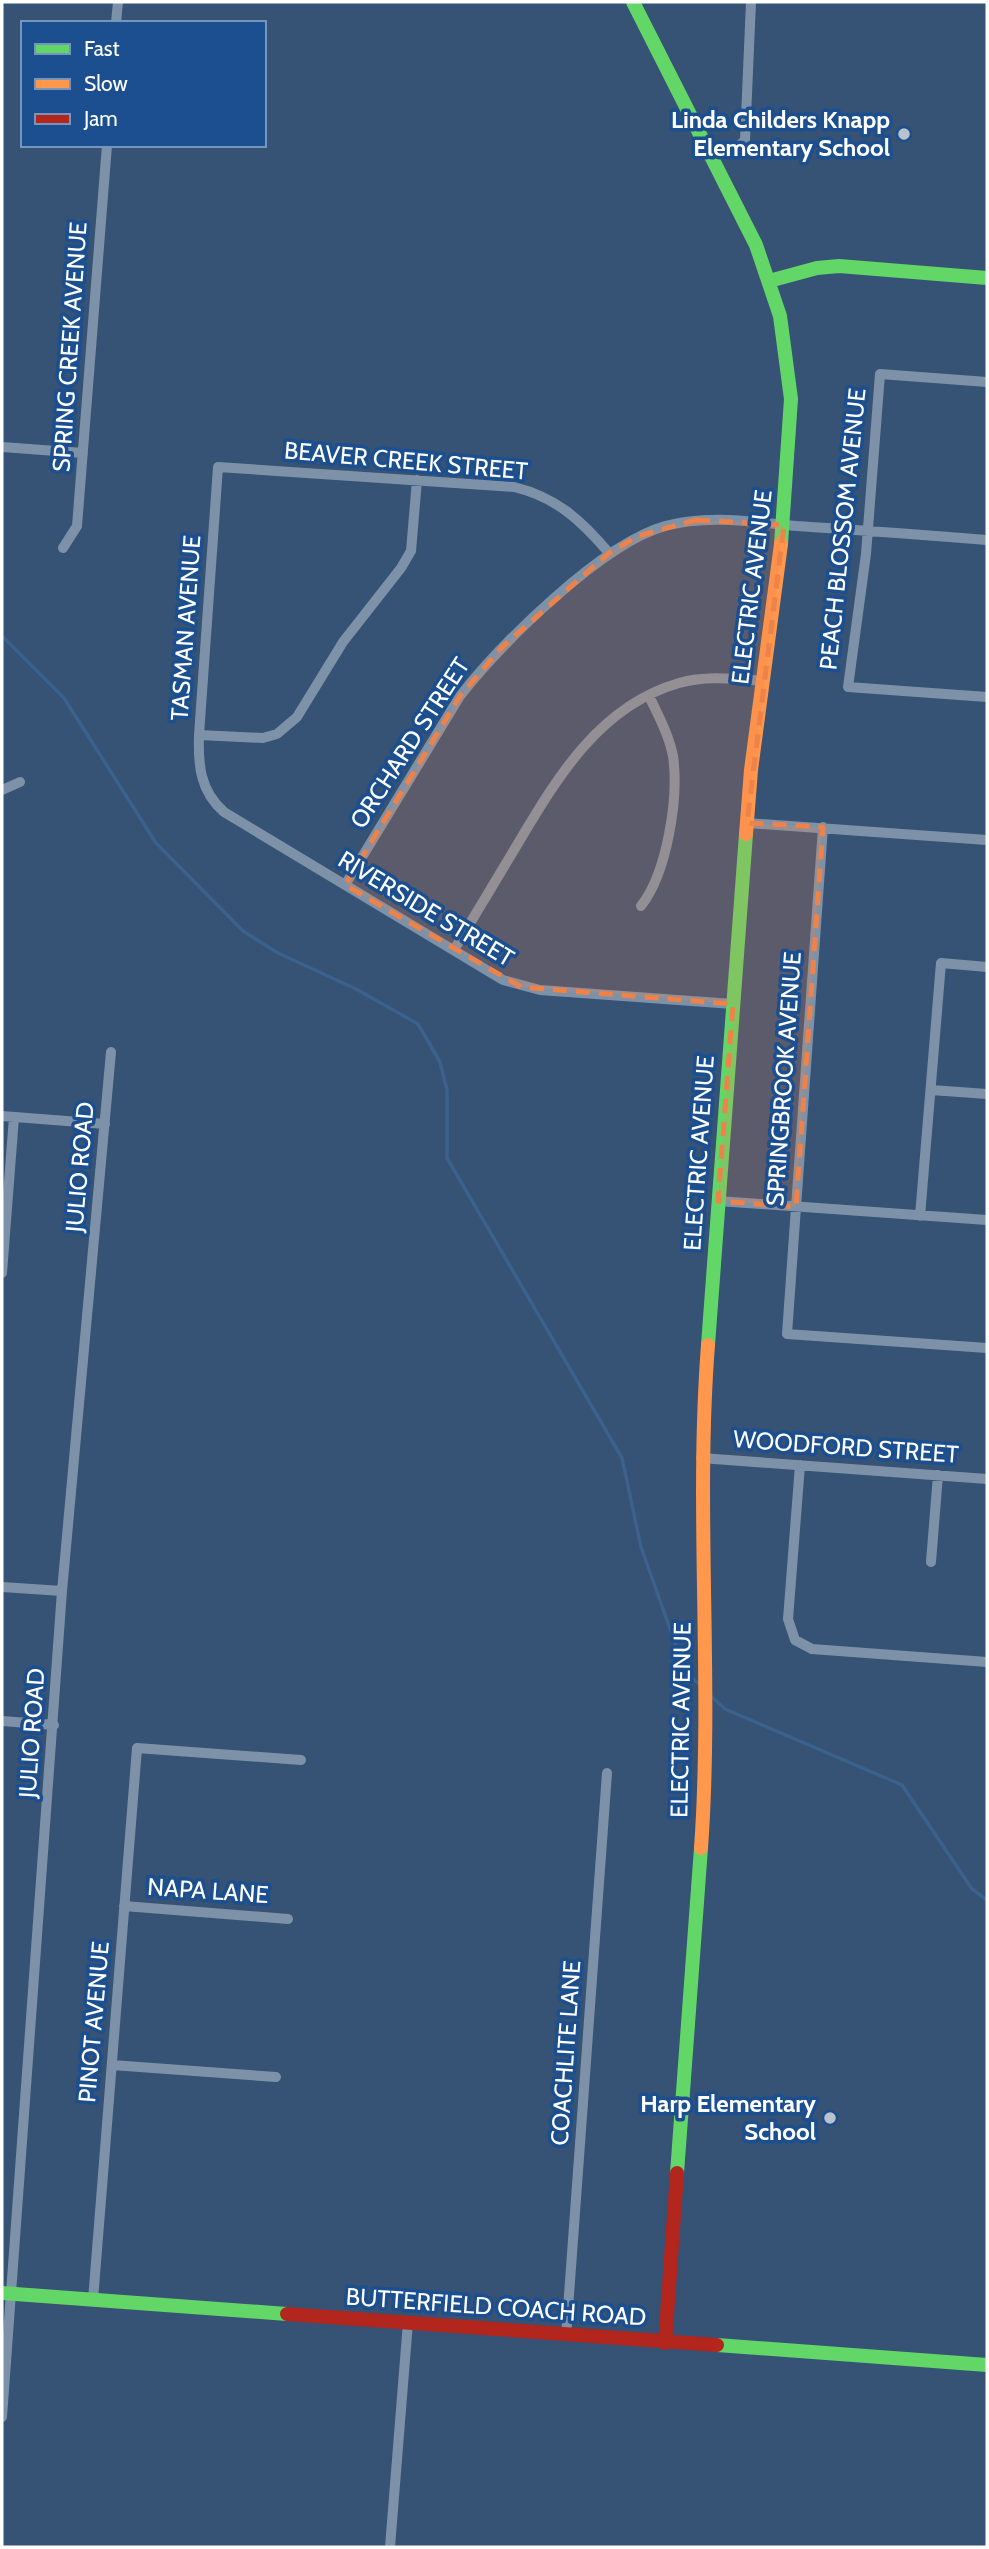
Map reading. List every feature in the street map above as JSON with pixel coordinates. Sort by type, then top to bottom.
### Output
[{"type":"street","points":[[116,21],[118,2]]},
{"type":"street","name":"ELECTRIC AVENUE","points":[[633,2],[757,245],[782,326],[791,399],[784,525],[747,823],[718,1201],[702,1458],[708,1724],[665,2343]]},
{"type":"street","points":[[705,142],[721,151],[733,152],[745,140],[751,2]]},
{"type":"street","name":"SPRING CREEK AVENUE","points":[[62,548],[77,526],[107,147]]},
{"type":"street","points":[[769,281],[817,268],[839,267],[987,278]]},
{"type":"street","name":"PEACH BLOSSOM AVENUE","points":[[987,382],[880,374],[868,531],[848,687],[987,698]]},
{"type":"street","points":[[2,447],[83,453]]},
{"type":"street","name":"BEAVER CREEK STREET","points":[[218,467],[417,480],[514,488],[537,493],[583,521],[609,553]]},
{"type":"street","name":"TASMAN AVENUE","points":[[206,792],[200,775],[199,735],[218,467]]},
{"type":"street","points":[[199,735],[262,738],[277,734],[298,717],[343,642],[401,568],[411,551],[417,480]]},
{"type":"street","name":"ORCHARD STREET","points":[[345,885],[460,696],[479,671],[501,648],[609,553],[638,536],[666,526],[696,520],[987,540]]},
{"type":"street","points":[[454,950],[572,758],[625,709],[679,683],[704,679],[764,681]]},
{"type":"street","points":[[641,906],[658,879],[675,780],[666,732],[649,696]]},
{"type":"street","points":[[2,790],[20,782]]},
{"type":"street","name":"RIVERSIDE STREET","points":[[206,792],[224,812],[454,950],[521,987],[733,1004]]},
{"type":"street","points":[[747,823],[987,840]]},
{"type":"street","name":"SPRINGBROOK AVENUE","points":[[823,827],[787,1334],[987,1348]]},
{"type":"street","points":[[920,1216],[941,963],[987,967]]},
{"type":"street","name":"JULIO ROAD","points":[[2,2417],[6,2294],[54,1725],[62,1591],[111,1052]]},
{"type":"street","points":[[931,1090],[987,1094]]},
{"type":"street","points":[[2,1116],[105,1124]]},
{"type":"street","points":[[2,1273],[13,1117]]},
{"type":"street","points":[[718,1201],[987,1220]]},
{"type":"street","name":"WOODFORD STREET","points":[[702,1458],[987,1479]]},
{"type":"street","points":[[800,1465],[788,1619],[795,1640],[812,1649],[987,1662]]},
{"type":"street","points":[[931,1562],[938,1475]]},
{"type":"street","points":[[2,1587],[62,1591]]},
{"type":"street","points":[[2,1721],[54,1725]]},
{"type":"street","name":"PINOT AVENUE","points":[[93,2300],[137,1748],[301,1760]]},
{"type":"street","name":"COACHLITE LANE","points":[[566,2336],[607,1773]]},
{"type":"street","name":"NAPA LANE","points":[[124,1906],[288,1919]]},
{"type":"street","points":[[112,2064],[276,2077]]},
{"type":"street","name":"BUTTERFIELD COACH ROAD","points":[[6,2294],[987,2365]]},
{"type":"street","points":[[390,2547],[408,2322]]},
{"type":"highlighted area","points":[[696,520],[784,525],[747,823],[823,827],[796,1207],[718,1201],[733,1004],[521,987],[345,885],[460,696],[501,648],[609,553],[638,536]]},
{"type":"waterway","points":[[2,636],[64,698],[156,843],[243,931],[278,953],[356,989],[418,1024],[440,1062],[447,1090],[447,1158],[622,1458],[641,1547],[680,1657],[690,1676],[701,1686]]},
{"type":"waterway","points":[[711,1696],[725,1709],[902,1785],[972,1889],[987,1900]]},
{"type":"traffic: fast","points":[[633,2],[756,245],[780,316],[791,399],[781,544]]},
{"type":"traffic: fast","points":[[769,281],[817,268],[839,266],[987,278]]},
{"type":"traffic: fast","points":[[708,1345],[746,834]]},
{"type":"traffic: fast","points":[[677,2173],[701,1848]]},
{"type":"traffic: fast","points":[[2,2293],[287,2314]]},
{"type":"traffic: fast","points":[[717,2345],[987,2365]]},
{"type":"traffic: slow","points":[[746,834],[751,770],[781,544]]},
{"type":"traffic: slow","points":[[701,1848],[705,1722],[703,1471],[708,1345]]},
{"type":"traffic: jam","points":[[665,2343],[677,2173]]},
{"type":"traffic: jam","points":[[287,2314],[717,2345]]},
{"type":"place","name":"Linda Childers Knapp Elementary School","points":[[904,134]]},
{"type":"place","name":"Harp Elementary School","points":[[830,2118]]}]
